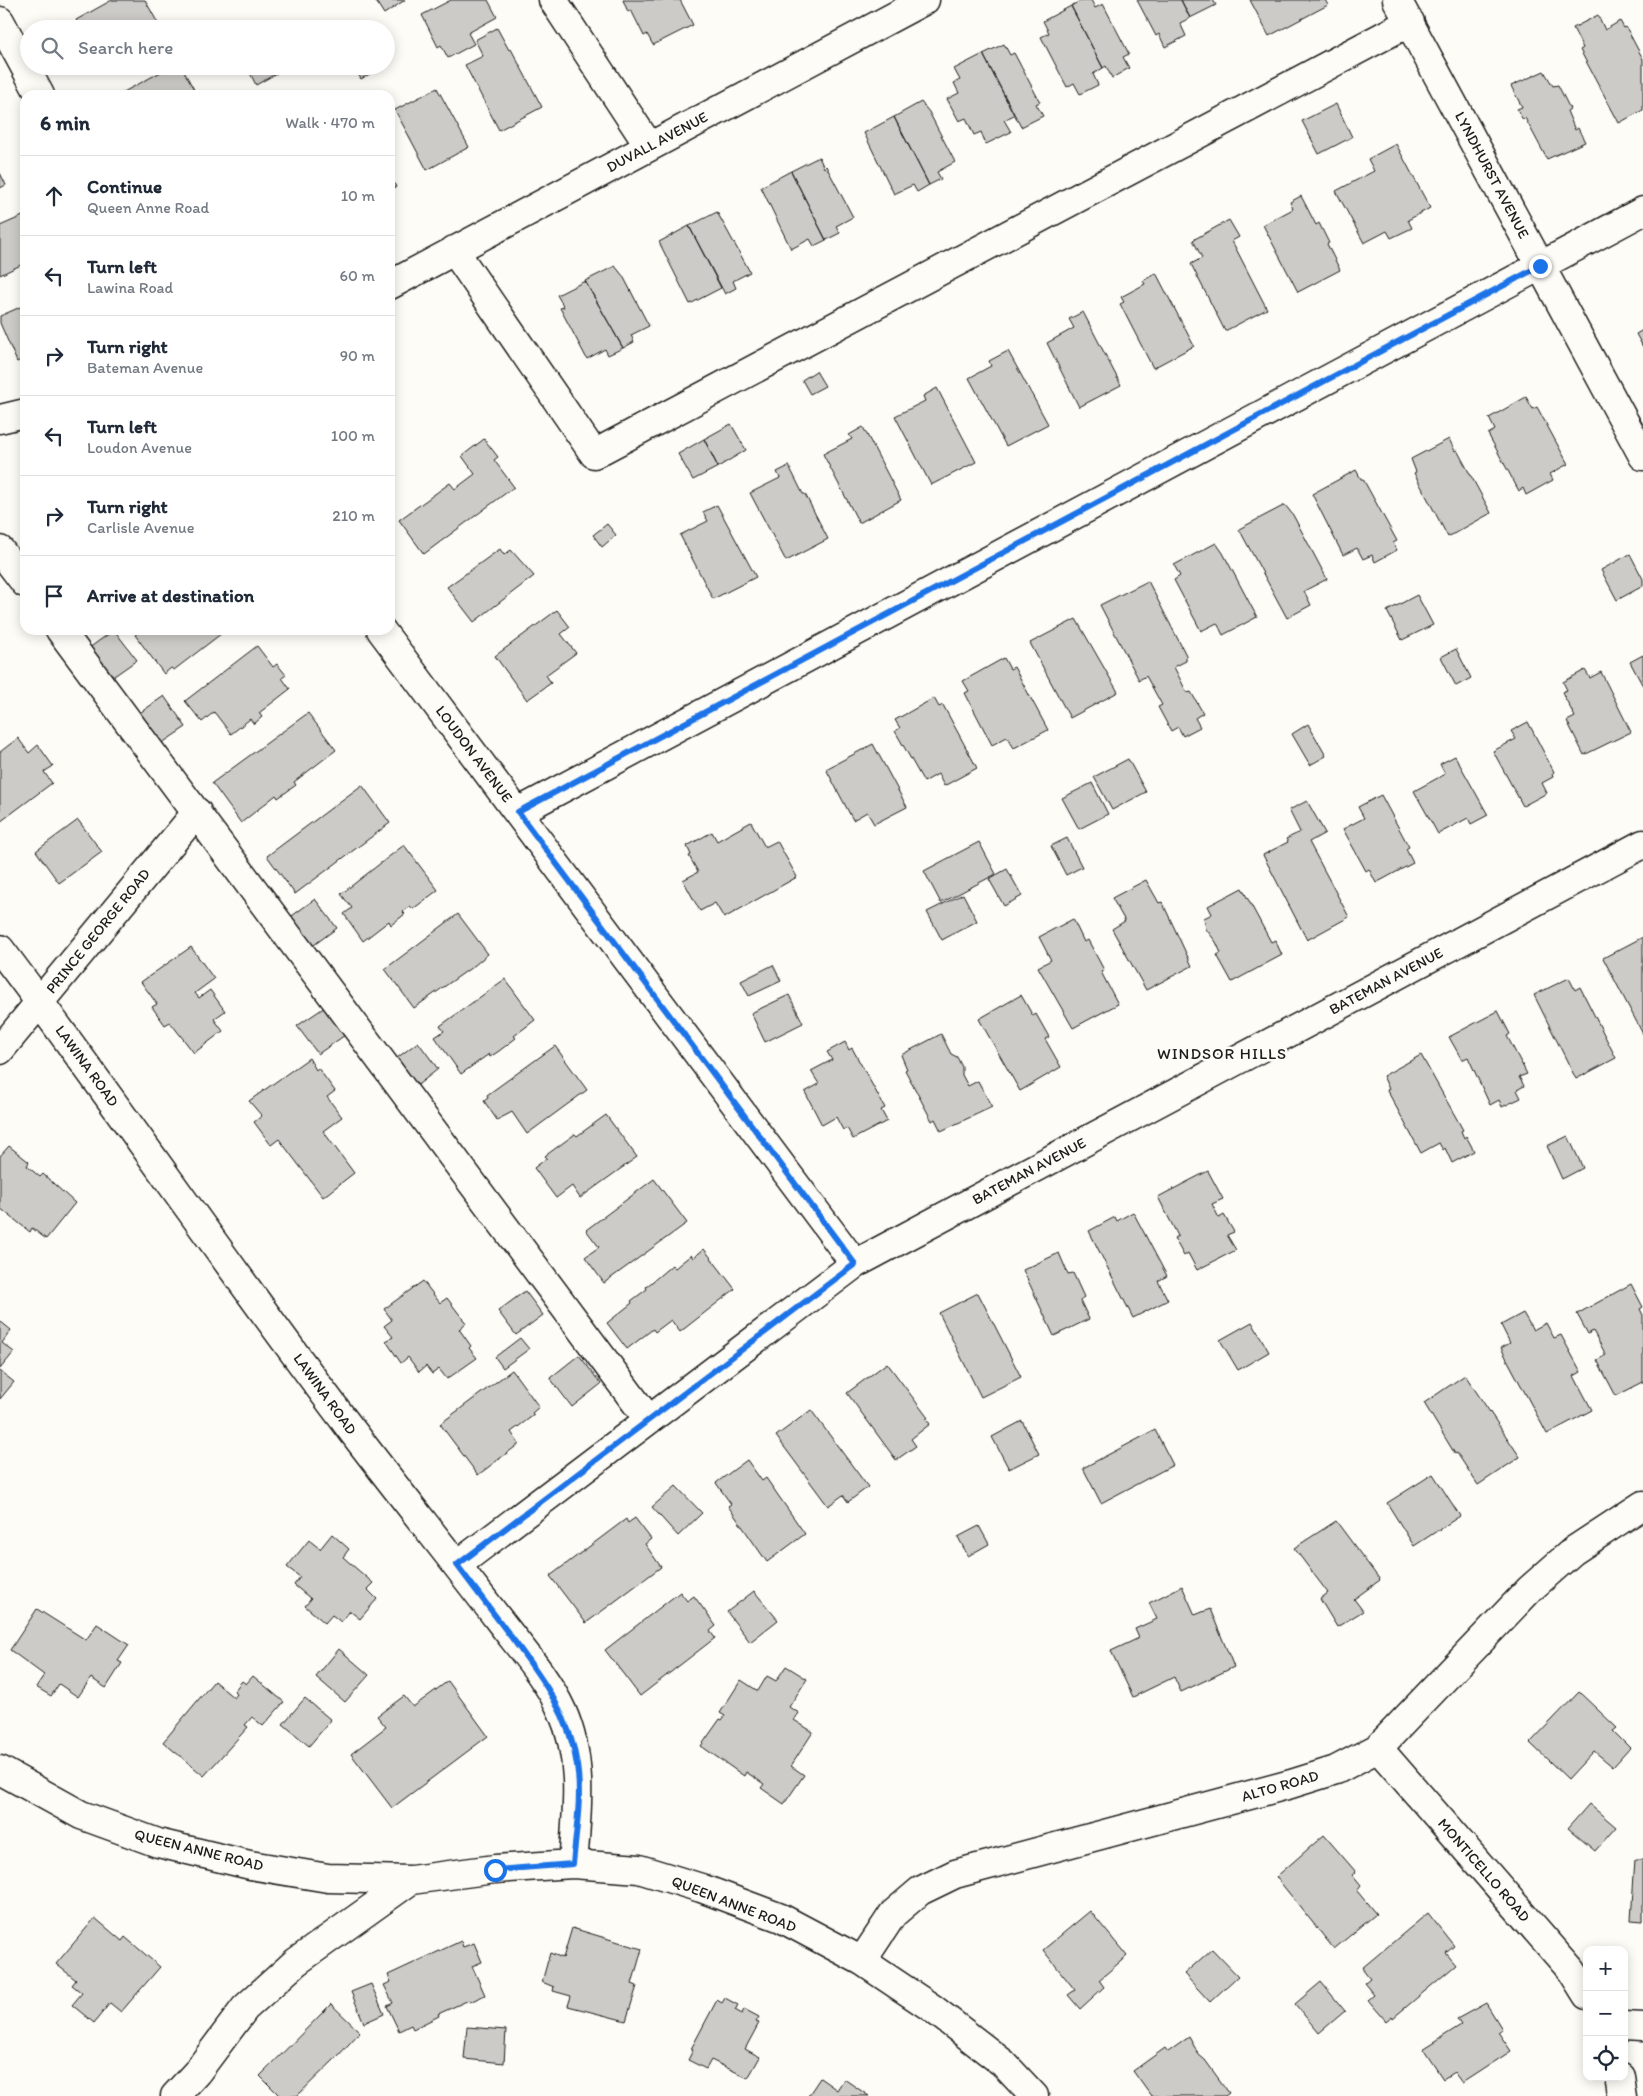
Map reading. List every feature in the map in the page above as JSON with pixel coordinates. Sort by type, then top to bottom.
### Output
[{"type":"street","points":[[552,0],[649,146]]},
{"type":"street","name":"DUVALL AVENUE","points":[[395,281],[925,0]]},
{"type":"street","points":[[454,250],[594,454],[1404,11]]},
{"type":"street","name":"LYNDHURST AVENUE","points":[[1404,11],[1643,456]]},
{"type":"street","points":[[0,21],[20,58]]},
{"type":"street","points":[[29,75],[37,90]]},
{"type":"street","points":[[518,812],[1643,211]]},
{"type":"street","points":[[0,419],[20,414]]},
{"type":"street","points":[[0,550],[20,576]]},
{"type":"street","points":[[64,635],[648,1419]]},
{"type":"street","name":"LOUDON AVENUE","points":[[385,635],[855,1264]]},
{"type":"street","name":"PRINCE GEORGE ROAD","points":[[0,1050],[196,812]]},
{"type":"street","name":"BATEMAN AVENUE","points":[[457,1565],[855,1264],[1643,844]]},
{"type":"street","name":"LAWINA ROAD","points":[[0,948],[353,1432],[541,1676],[562,1711],[571,1738],[577,1766],[578,1800],[573,1864]]},
{"type":"street","name":"ALTO ROAD","points":[[862,1961],[893,1914],[920,1891],[955,1874],[1292,1784],[1336,1770],[1378,1748],[1530,1589],[1573,1552],[1643,1505]]},
{"type":"street","name":"MONTICELLO ROAD","points":[[1378,1748],[1572,1971],[1584,1991]]},
{"type":"street","name":"QUEEN ANNE ROAD","points":[[0,1770],[81,1814],[158,1843],[250,1865],[328,1878],[411,1880],[495,1870],[573,1864],[638,1870],[701,1888],[780,1918],[862,1961],[932,2008],[1003,2063],[1034,2096]]},
{"type":"street","name":"QUEEN ANNE ROAD","points":[[175,2096],[198,2072],[245,2008],[296,1962],[411,1880]]},
{"type":"street","points":[[1628,2026],[1643,2027]]},
{"type":"street","points":[[1621,2081],[1623,2096]]},
{"type":"building","points":[[112,0],[145,0],[156,20],[76,20]]},
{"type":"building","points":[[375,0],[405,0],[384,14]]},
{"type":"building","points":[[451,0],[488,0],[497,17],[468,33],[474,44],[448,58],[441,45],[438,47],[422,15]]},
{"type":"building","points":[[623,0],[680,0],[693,25],[653,45],[647,34],[644,36],[631,10],[628,12]]},
{"type":"building","points":[[1082,0],[1091,0],[1095,8],[1103,4],[1129,54],[1123,57],[1129,68],[1112,78],[1106,66],[1103,68],[1071,6]]},
{"type":"building","points":[[1137,0],[1181,0],[1190,18],[1180,23],[1186,36],[1165,47],[1159,34],[1156,36]]},
{"type":"building","points":[[1181,0],[1213,0],[1216,5],[1190,18]]},
{"type":"building","points":[[1250,0],[1325,0],[1328,5],[1269,36]]},
{"type":"building","points":[[1071,6],[1103,68],[1093,74],[1098,85],[1080,94],[1074,83],[1067,87],[1041,37],[1049,33],[1043,21]]},
{"type":"building","points":[[1598,15],[1605,30],[1620,21],[1624,28],[1626,27],[1643,59],[1643,110],[1619,123],[1580,50],[1583,48],[1573,28]]},
{"type":"building","points":[[497,28],[509,50],[511,49],[542,107],[499,130],[465,65],[483,56],[475,40]]},
{"type":"building","points":[[1004,44],[1010,55],[1014,53],[1040,102],[1036,104],[1043,116],[1021,127],[983,54]]},
{"type":"building","points":[[983,54],[1014,115],[1004,120],[1011,132],[986,144],[981,132],[974,135],[966,118],[959,121],[947,99],[959,93],[954,83],[960,80],[954,69]]},
{"type":"building","points":[[1544,71],[1553,86],[1558,85],[1570,109],[1567,111],[1575,130],[1578,128],[1585,142],[1547,159],[1525,118],[1523,120],[1517,109],[1522,107],[1511,86]]},
{"type":"building","points":[[155,75],[186,75],[194,90],[127,90]]},
{"type":"building","points":[[251,75],[274,75],[256,85]]},
{"type":"building","points":[[359,75],[368,75],[361,79]]},
{"type":"building","points":[[437,88],[469,147],[427,170],[395,110]]},
{"type":"building","points":[[921,102],[929,112],[955,162],[937,172],[941,179],[929,185],[894,117]]},
{"type":"building","points":[[1336,104],[1352,137],[1319,154],[1302,121]]},
{"type":"building","points":[[894,117],[929,185],[917,192],[913,185],[894,194],[864,133]]},
{"type":"building","points":[[1396,144],[1430,208],[1408,220],[1412,228],[1391,238],[1387,231],[1364,243],[1336,191],[1374,171],[1368,159]]},
{"type":"building","points":[[819,157],[824,168],[826,166],[853,217],[836,226],[840,233],[826,240],[791,171]]},
{"type":"building","points":[[791,171],[826,240],[814,246],[810,239],[791,249],[761,187]]},
{"type":"building","points":[[0,173],[6,185],[0,188]]},
{"type":"building","points":[[1301,196],[1316,225],[1319,223],[1340,270],[1298,292],[1263,225],[1293,209],[1290,202]]},
{"type":"building","points":[[717,212],[750,272],[733,281],[736,288],[725,294],[689,226]]},
{"type":"building","points":[[20,217],[20,265],[0,275],[0,226]]},
{"type":"building","points":[[1229,220],[1239,237],[1232,241],[1267,309],[1225,331],[1191,264],[1202,258],[1193,240]]},
{"type":"building","points":[[689,226],[721,288],[690,304],[659,242]]},
{"type":"building","points":[[615,266],[623,276],[649,326],[631,335],[634,342],[623,348],[585,281]]},
{"type":"building","points":[[1156,273],[1194,346],[1153,368],[1120,304],[1124,302],[1121,297],[1145,284],[1143,281]]},
{"type":"building","points":[[585,281],[623,348],[608,355],[605,349],[587,359],[560,308],[564,307],[557,295]]},
{"type":"building","points":[[20,307],[20,360],[17,362],[0,323],[0,316]]},
{"type":"building","points":[[1083,312],[1121,385],[1079,407],[1047,343],[1074,328],[1069,319]]},
{"type":"building","points":[[1643,330],[1643,347],[1636,334]]},
{"type":"building","points":[[1008,351],[1048,424],[1006,446],[969,378],[991,366],[989,361]]},
{"type":"building","points":[[816,371],[825,386],[810,394],[802,380]]},
{"type":"building","points":[[937,388],[976,462],[931,485],[895,416],[925,401],[923,396]]},
{"type":"building","points":[[1526,397],[1533,409],[1537,407],[1568,464],[1550,474],[1553,480],[1526,495],[1523,488],[1519,491],[1488,434],[1495,430],[1489,418]]},
{"type":"building","points":[[731,424],[746,450],[718,467],[704,439]]},
{"type":"building","points":[[863,427],[901,500],[859,523],[823,454],[852,439],[849,435]]},
{"type":"building","points":[[484,439],[498,457],[494,460],[514,487],[424,554],[399,520],[450,483],[455,489],[475,474],[462,456]]},
{"type":"building","points":[[704,439],[718,467],[693,480],[678,454]]},
{"type":"building","points":[[1449,439],[1455,451],[1457,450],[1491,513],[1448,537],[1414,473],[1416,472],[1411,459]]},
{"type":"building","points":[[789,466],[828,539],[786,561],[750,493],[780,478],[777,472]]},
{"type":"building","points":[[1356,470],[1361,479],[1363,479],[1397,541],[1393,543],[1397,550],[1375,562],[1372,555],[1363,559],[1357,548],[1343,555],[1312,494]]},
{"type":"building","points":[[717,505],[756,577],[713,599],[680,535],[708,521],[703,512]]},
{"type":"building","points":[[1285,505],[1293,515],[1327,579],[1304,591],[1311,605],[1287,618],[1239,529]]},
{"type":"building","points":[[607,524],[616,535],[602,547],[593,535]]},
{"type":"building","points":[[1216,543],[1257,617],[1223,635],[1217,623],[1201,631],[1174,580],[1180,576],[1174,565]]},
{"type":"building","points":[[500,549],[504,555],[511,550],[534,576],[474,622],[447,587]]},
{"type":"building","points":[[1630,554],[1643,579],[1643,586],[1617,600],[1601,570]]},
{"type":"building","points":[[1148,581],[1186,655],[1186,661],[1174,667],[1187,693],[1191,692],[1203,713],[1195,718],[1200,727],[1183,736],[1178,727],[1171,731],[1158,707],[1162,705],[1146,676],[1139,680],[1100,605]]},
{"type":"building","points":[[1417,595],[1433,625],[1402,640],[1387,611]]},
{"type":"building","points":[[557,610],[570,627],[561,634],[576,653],[546,675],[551,683],[527,700],[495,656]]},
{"type":"building","points":[[1076,619],[1118,692],[1070,718],[1030,643]]},
{"type":"building","points":[[107,635],[118,635],[137,660],[107,681],[85,651]]},
{"type":"building","points":[[135,635],[220,635],[174,670],[171,668],[164,674]]},
{"type":"building","points":[[257,646],[273,667],[277,664],[286,675],[282,678],[290,689],[259,713],[262,717],[254,724],[250,719],[231,734],[214,712],[202,722],[185,701]]},
{"type":"building","points":[[1456,649],[1471,678],[1456,686],[1441,657]]},
{"type":"building","points":[[1643,655],[1643,686],[1630,662]]},
{"type":"building","points":[[1004,658],[1010,669],[1014,667],[1048,730],[1014,748],[1007,737],[992,745],[965,693],[969,691],[963,681]]},
{"type":"building","points":[[1585,670],[1590,678],[1601,672],[1631,732],[1584,755],[1567,721],[1575,717],[1562,692],[1567,690],[1563,682]]},
{"type":"building","points":[[164,696],[186,727],[156,747],[134,717]]},
{"type":"building","points":[[934,698],[939,707],[943,705],[977,768],[944,786],[938,774],[924,782],[895,731],[900,728],[895,720]]},
{"type":"building","points":[[308,713],[336,750],[294,782],[296,785],[278,798],[276,795],[241,823],[212,783]]},
{"type":"building","points":[[1528,722],[1554,772],[1552,774],[1553,777],[1542,783],[1547,793],[1523,806],[1493,751],[1516,739],[1511,731]]},
{"type":"building","points":[[1308,724],[1326,756],[1310,765],[1292,734]]},
{"type":"building","points":[[18,738],[29,753],[38,745],[53,766],[44,772],[52,783],[0,822],[0,752]]},
{"type":"building","points":[[873,744],[907,807],[874,824],[867,812],[853,820],[826,769]]},
{"type":"building","points":[[1455,756],[1488,815],[1471,824],[1468,818],[1438,834],[1414,791],[1445,774],[1440,764]]},
{"type":"building","points":[[1128,759],[1146,792],[1112,810],[1094,777]]},
{"type":"building","points":[[1092,783],[1108,814],[1079,829],[1062,798]]},
{"type":"building","points":[[362,785],[390,823],[295,894],[267,856]]},
{"type":"building","points":[[1381,795],[1409,847],[1406,849],[1413,863],[1376,883],[1369,869],[1366,871],[1343,829],[1364,818],[1358,807]]},
{"type":"building","points":[[1307,801],[1325,833],[1309,842],[1349,917],[1307,940],[1263,855],[1288,842],[1286,839],[1300,832],[1289,810]]},
{"type":"building","points":[[78,820],[102,852],[59,883],[36,851]]},
{"type":"building","points":[[751,822],[765,847],[777,841],[797,877],[724,918],[715,903],[700,911],[683,880],[698,872],[689,856],[691,855],[687,846],[712,832],[717,841]]},
{"type":"building","points":[[1067,838],[1082,867],[1066,875],[1051,846]]},
{"type":"building","points":[[979,842],[996,874],[941,903],[924,871]]},
{"type":"building","points":[[404,845],[438,890],[413,909],[410,906],[403,912],[405,914],[391,925],[389,921],[363,941],[344,914],[352,908],[341,894]]},
{"type":"building","points":[[1007,869],[1022,896],[1004,906],[989,879]]},
{"type":"building","points":[[1146,880],[1159,903],[1162,902],[1192,966],[1146,990],[1112,929],[1125,921],[1112,898]]},
{"type":"building","points":[[1242,888],[1271,942],[1275,940],[1282,955],[1232,982],[1217,955],[1221,953],[1216,942],[1206,929],[1204,918],[1212,914],[1208,906]]},
{"type":"building","points":[[963,894],[977,921],[942,940],[927,912]]},
{"type":"building","points":[[315,899],[337,928],[307,950],[285,921]]},
{"type":"building","points":[[458,914],[488,954],[414,1008],[385,969]]},
{"type":"building","points":[[1073,919],[1084,942],[1088,940],[1104,970],[1101,972],[1118,1004],[1073,1028],[1038,967],[1051,960],[1039,937]]},
{"type":"building","points":[[1643,937],[1643,1034],[1603,958]]},
{"type":"building","points":[[191,947],[214,979],[195,993],[199,998],[210,990],[225,1011],[214,1019],[223,1031],[194,1053],[170,1022],[165,1025],[152,1007],[157,1004],[141,982]]},
{"type":"building","points":[[773,965],[781,981],[749,996],[741,981]]},
{"type":"building","points":[[1569,978],[1575,990],[1580,987],[1616,1058],[1576,1079],[1534,995]]},
{"type":"building","points":[[505,979],[535,1020],[514,1036],[516,1038],[499,1051],[490,1057],[489,1054],[461,1074],[435,1037],[444,1031],[440,1026]]},
{"type":"building","points":[[789,995],[803,1023],[765,1042],[751,1013]]},
{"type":"building","points":[[1021,995],[1033,1016],[1036,1014],[1049,1037],[1045,1039],[1061,1067],[1020,1091],[979,1019]]},
{"type":"building","points":[[328,1005],[348,1033],[318,1054],[297,1026]]},
{"type":"building","points":[[1498,1011],[1510,1034],[1507,1036],[1527,1074],[1519,1077],[1524,1086],[1517,1090],[1521,1098],[1502,1107],[1499,1100],[1490,1105],[1468,1057],[1462,1060],[1449,1037]]},
{"type":"building","points":[[941,1034],[951,1054],[957,1057],[962,1067],[962,1075],[968,1086],[978,1081],[992,1107],[941,1131],[935,1119],[932,1121],[905,1070],[907,1069],[901,1055]]},
{"type":"building","points":[[418,1042],[438,1069],[414,1088],[393,1061]]},
{"type":"building","points":[[845,1042],[849,1050],[852,1048],[885,1108],[881,1110],[887,1121],[853,1139],[847,1128],[843,1130],[836,1117],[822,1125],[805,1092],[819,1084],[811,1071],[832,1060],[827,1052]]},
{"type":"building","points":[[555,1046],[587,1090],[527,1134],[512,1112],[497,1120],[484,1101],[488,1098],[487,1095]]},
{"type":"building","points":[[1421,1055],[1463,1130],[1461,1131],[1464,1138],[1466,1136],[1474,1151],[1452,1163],[1445,1148],[1443,1150],[1439,1143],[1421,1153],[1387,1090],[1389,1089],[1383,1076]]},
{"type":"building","points":[[309,1058],[316,1070],[318,1068],[335,1091],[327,1097],[342,1117],[323,1131],[354,1173],[323,1197],[279,1139],[271,1145],[254,1122],[262,1116],[249,1101]]},
{"type":"building","points":[[606,1115],[637,1157],[580,1198],[572,1186],[556,1198],[534,1168],[547,1158],[545,1156],[575,1134],[577,1136]]},
{"type":"building","points":[[1568,1136],[1583,1168],[1562,1179],[1547,1146]]},
{"type":"building","points":[[9,1146],[29,1162],[27,1166],[40,1177],[43,1174],[75,1203],[46,1239],[32,1228],[30,1232],[0,1208],[0,1156]]},
{"type":"building","points":[[1208,1171],[1223,1199],[1212,1204],[1219,1218],[1224,1215],[1234,1232],[1227,1235],[1236,1250],[1197,1270],[1188,1253],[1184,1256],[1174,1238],[1178,1236],[1158,1197]]},
{"type":"building","points":[[654,1179],[687,1223],[604,1283],[585,1257],[599,1247],[586,1230]]},
{"type":"building","points":[[1133,1212],[1167,1276],[1158,1281],[1168,1300],[1133,1318],[1089,1231],[1115,1217],[1117,1221]]},
{"type":"building","points":[[704,1249],[735,1289],[680,1332],[671,1320],[655,1332],[653,1329],[627,1349],[607,1323],[632,1303],[631,1301],[647,1289],[646,1287],[672,1265],[675,1268],[691,1255],[693,1258]]},
{"type":"building","points":[[1059,1253],[1068,1274],[1073,1273],[1084,1297],[1080,1300],[1089,1319],[1054,1336],[1023,1270]]},
{"type":"building","points":[[423,1281],[440,1303],[447,1298],[466,1323],[459,1329],[471,1346],[469,1348],[477,1358],[447,1379],[439,1369],[432,1374],[426,1366],[419,1372],[408,1357],[401,1363],[386,1341],[393,1337],[384,1326],[392,1320],[384,1309]]},
{"type":"building","points":[[1631,1284],[1643,1307],[1640,1309],[1643,1315],[1643,1382],[1616,1396],[1597,1360],[1606,1355],[1593,1331],[1588,1334],[1577,1314]]},
{"type":"building","points":[[525,1291],[543,1315],[516,1335],[498,1311]]},
{"type":"building","points":[[978,1293],[1021,1377],[981,1397],[939,1313]]},
{"type":"building","points":[[1523,1313],[1533,1330],[1546,1323],[1554,1338],[1561,1335],[1581,1372],[1574,1376],[1592,1410],[1547,1434],[1501,1348],[1510,1343],[1501,1325]]},
{"type":"building","points":[[0,1321],[11,1330],[2,1343],[14,1352],[0,1369]]},
{"type":"building","points":[[1252,1322],[1269,1352],[1238,1370],[1220,1340]]},
{"type":"building","points":[[520,1338],[529,1349],[503,1368],[495,1357]]},
{"type":"building","points":[[579,1355],[601,1384],[572,1407],[550,1378]]},
{"type":"building","points":[[887,1363],[928,1418],[926,1419],[930,1424],[911,1439],[916,1446],[896,1460],[847,1393]]},
{"type":"building","points":[[512,1370],[539,1407],[532,1413],[534,1415],[511,1432],[519,1444],[478,1475],[440,1424]]},
{"type":"building","points":[[0,1371],[14,1382],[0,1399]]},
{"type":"building","points":[[1465,1375],[1520,1457],[1478,1485],[1457,1453],[1455,1454],[1424,1403]]},
{"type":"building","points":[[811,1410],[868,1487],[848,1502],[843,1495],[828,1506],[776,1436]]},
{"type":"building","points":[[1022,1421],[1039,1454],[1009,1469],[992,1437]]},
{"type":"building","points":[[1155,1430],[1173,1465],[1101,1503],[1083,1468]]},
{"type":"building","points":[[747,1460],[762,1481],[766,1478],[805,1534],[767,1562],[728,1506],[731,1504],[716,1483]]},
{"type":"building","points":[[1433,1474],[1460,1516],[1414,1546],[1387,1503]]},
{"type":"building","points":[[676,1486],[702,1513],[678,1536],[652,1507]]},
{"type":"building","points":[[635,1518],[651,1539],[645,1544],[661,1567],[586,1623],[550,1576],[626,1519],[628,1523]]},
{"type":"building","points":[[1336,1521],[1380,1580],[1354,1599],[1363,1611],[1337,1627],[1320,1599],[1328,1593],[1294,1548]]},
{"type":"building","points":[[979,1526],[989,1544],[968,1556],[958,1537]]},
{"type":"building","points":[[332,1534],[349,1549],[343,1557],[373,1583],[367,1589],[377,1599],[360,1619],[350,1611],[341,1622],[332,1615],[325,1623],[305,1606],[311,1599],[294,1585],[300,1577],[287,1567],[309,1540],[320,1549]]},
{"type":"building","points":[[1182,1586],[1195,1615],[1210,1609],[1234,1667],[1181,1692],[1174,1677],[1133,1697],[1111,1651],[1139,1638],[1135,1629],[1157,1619],[1149,1603]]},
{"type":"building","points":[[754,1591],[778,1620],[750,1642],[727,1612]]},
{"type":"building","points":[[680,1592],[687,1601],[694,1596],[716,1626],[710,1631],[715,1638],[640,1696],[605,1650]]},
{"type":"building","points":[[37,1609],[86,1640],[97,1624],[129,1645],[118,1661],[122,1663],[106,1688],[91,1678],[78,1697],[59,1684],[51,1696],[36,1687],[44,1675],[10,1650]]},
{"type":"building","points":[[339,1649],[369,1675],[345,1702],[316,1677]]},
{"type":"building","points":[[786,1666],[807,1679],[789,1707],[799,1713],[794,1720],[813,1732],[791,1766],[804,1775],[784,1804],[761,1788],[764,1784],[746,1772],[744,1776],[701,1746],[720,1719],[722,1720],[725,1716],[720,1713],[741,1680],[758,1691],[767,1676],[776,1681]]},
{"type":"building","points":[[253,1676],[284,1702],[263,1726],[252,1717],[245,1725],[248,1727],[204,1776],[163,1742],[214,1681],[234,1698],[237,1694],[234,1691],[242,1681],[246,1684]]},
{"type":"building","points":[[448,1681],[488,1736],[392,1808],[351,1754],[386,1727],[377,1716],[404,1696],[413,1707]]},
{"type":"building","points":[[1579,1692],[1617,1728],[1613,1731],[1630,1748],[1613,1767],[1594,1751],[1568,1779],[1530,1743]]},
{"type":"building","points":[[305,1698],[331,1720],[309,1746],[283,1724]]},
{"type":"building","points":[[1589,1804],[1616,1827],[1595,1851],[1568,1828]]},
{"type":"building","points":[[1324,1835],[1356,1872],[1352,1875],[1361,1886],[1357,1891],[1376,1914],[1334,1949],[1276,1877]]},
{"type":"building","points":[[1635,1859],[1643,1859],[1643,1921],[1631,1920]]},
{"type":"building","points":[[1090,1911],[1127,1956],[1099,1980],[1104,1987],[1080,2009],[1068,1995],[1075,1990],[1043,1950]]},
{"type":"building","points":[[1428,1913],[1454,1946],[1446,1953],[1456,1965],[1393,2018],[1392,2016],[1386,2021],[1368,2000],[1374,1995],[1364,1983],[1370,1978],[1362,1968]]},
{"type":"building","points":[[95,1918],[122,1941],[125,1937],[160,1967],[121,2012],[110,2003],[94,2023],[72,2005],[82,1993],[72,1985],[76,1980],[56,1964]]},
{"type":"building","points":[[572,1928],[642,1949],[632,1984],[637,1986],[626,2021],[568,2006],[571,1996],[553,1991],[554,1987],[542,1982],[550,1953],[563,1958]]},
{"type":"building","points":[[461,1941],[463,1947],[474,1943],[482,1962],[472,1966],[485,1995],[438,2014],[439,2016],[413,2029],[411,2025],[399,2031],[387,2006],[393,2003],[384,1985],[391,1982],[388,1975]]},
{"type":"building","points":[[1212,1949],[1238,1976],[1210,2002],[1184,1974]]},
{"type":"building","points":[[1321,1982],[1345,2011],[1319,2033],[1295,2004]]},
{"type":"building","points":[[371,1984],[384,2014],[364,2023],[351,1992]]},
{"type":"building","points":[[725,1998],[738,2005],[735,2010],[742,2014],[744,2009],[759,2017],[756,2022],[759,2023],[745,2049],[760,2057],[748,2078],[711,2060],[706,2069],[688,2060],[693,2050],[691,2049],[717,2000],[722,2003]]},
{"type":"building","points":[[1486,2003],[1502,2029],[1498,2032],[1511,2051],[1462,2083],[1454,2072],[1443,2079],[1423,2049],[1461,2025],[1457,2019]]},
{"type":"building","points":[[331,2004],[360,2032],[297,2096],[280,2096],[260,2076]]},
{"type":"building","points":[[467,2027],[506,2030],[504,2063],[464,2059]]},
{"type":"building","points":[[1189,2037],[1199,2055],[1205,2060],[1229,2093],[1225,2096],[1151,2096],[1133,2071],[1165,2048],[1168,2052]]},
{"type":"building","points":[[820,2078],[837,2090],[844,2079],[869,2096],[808,2096]]},
{"type":"district","name":"WINDSOR HILLS","points":[[1222,1053]]},
{"type":"route","points":[[495,1870],[573,1864],[578,1800],[577,1766],[571,1738],[562,1711],[541,1676],[457,1565],[855,1264],[518,812],[1540,266]]}]
